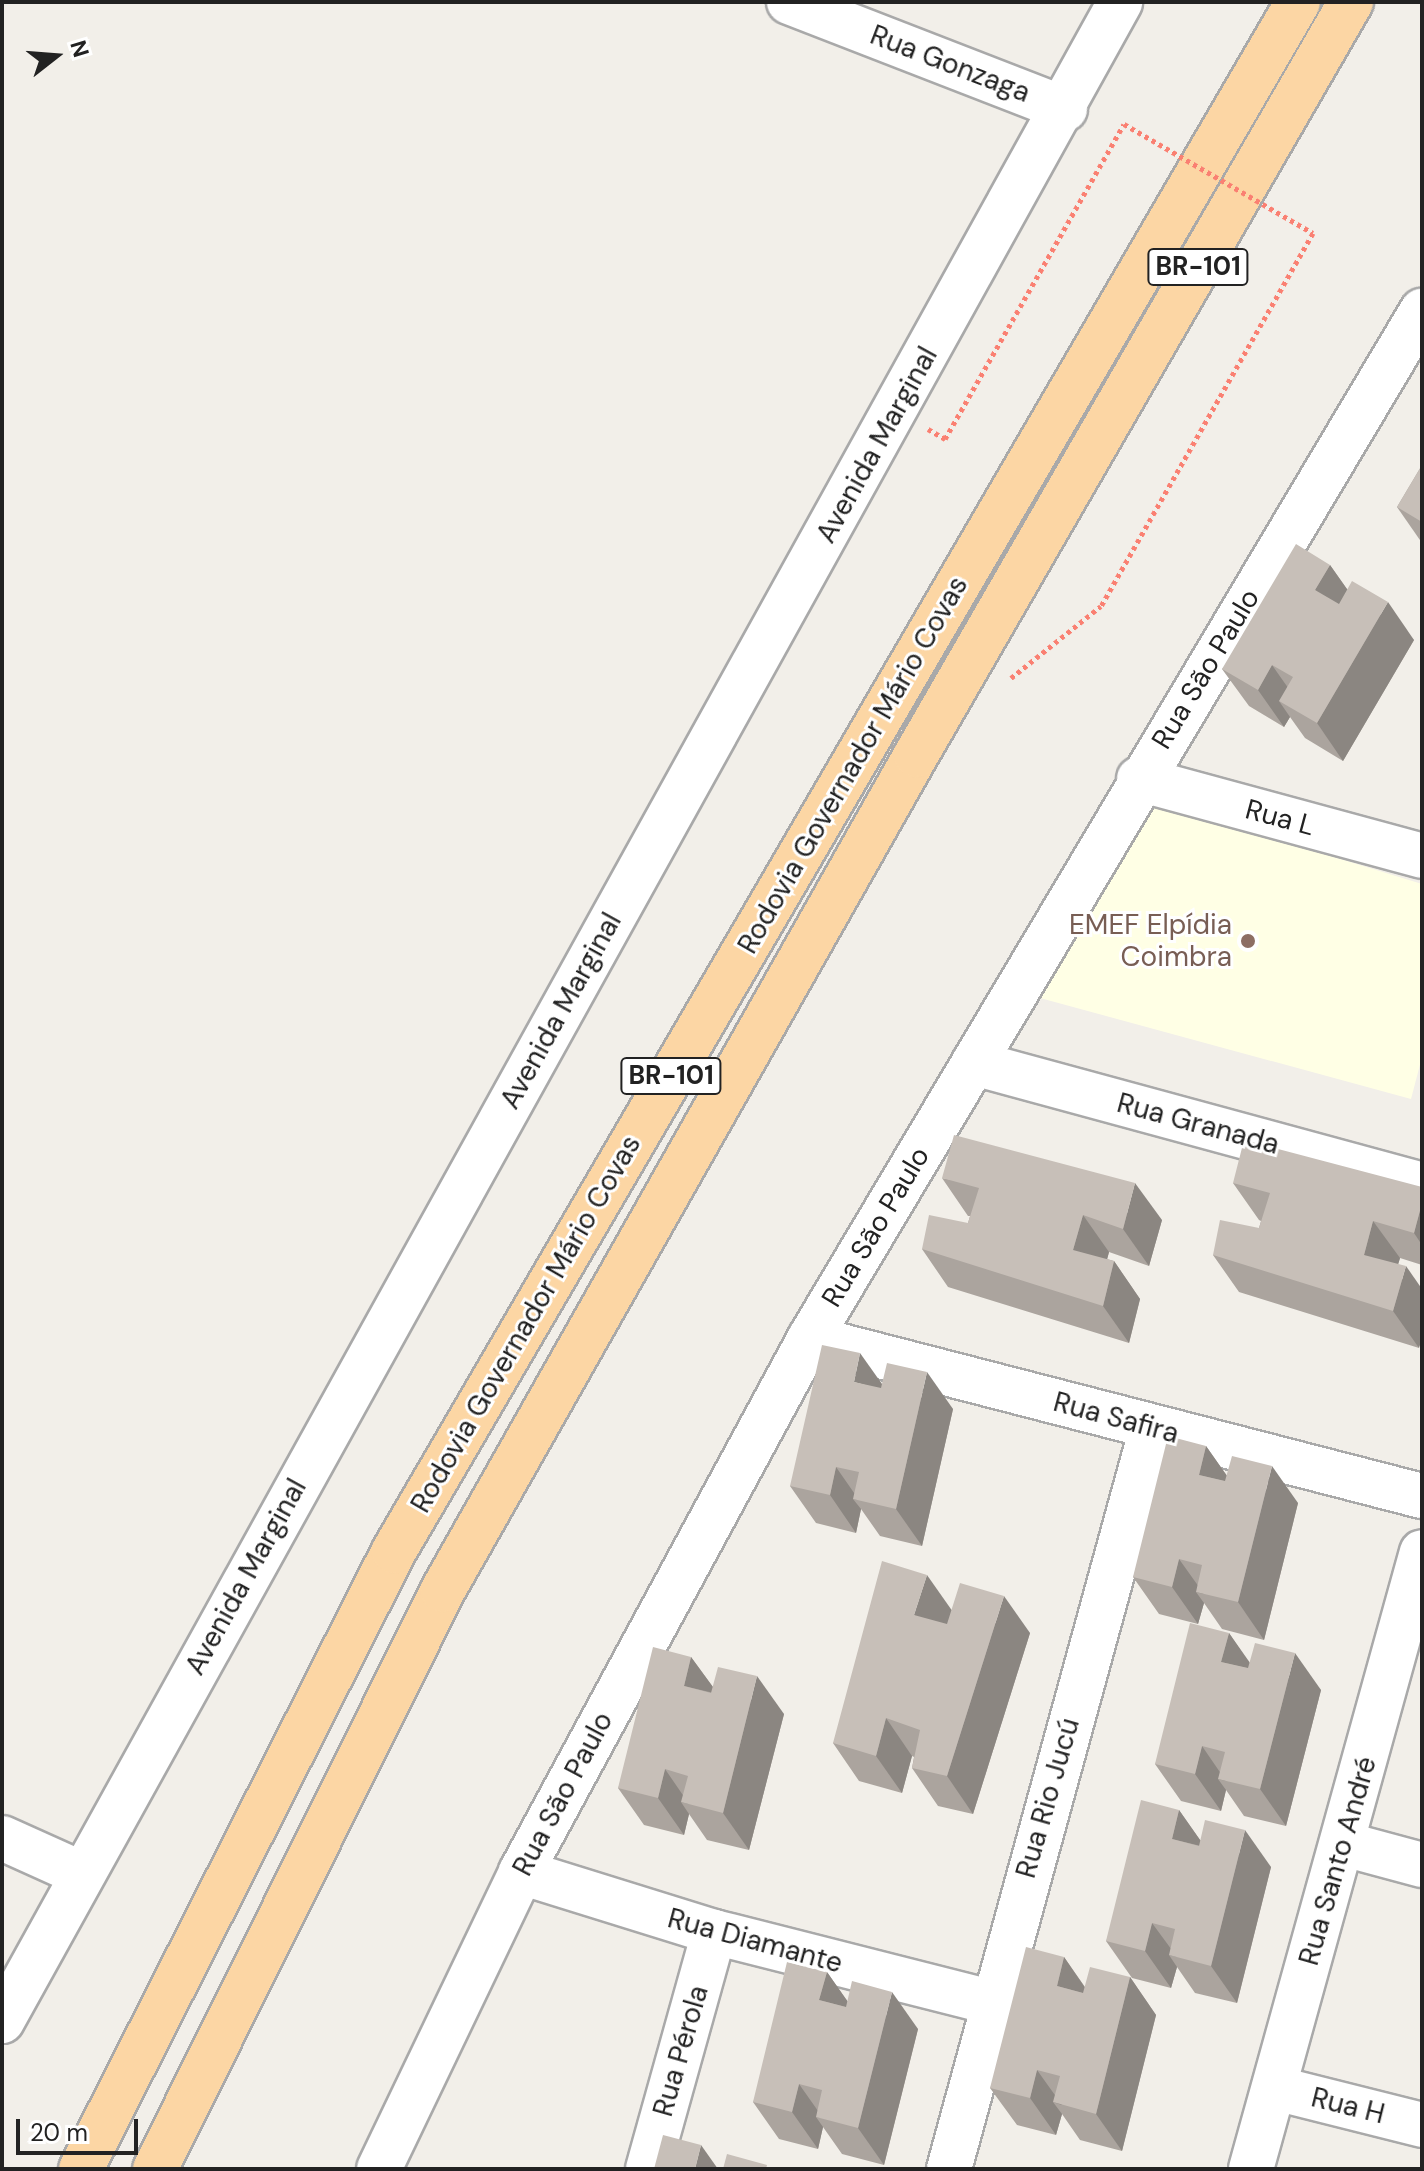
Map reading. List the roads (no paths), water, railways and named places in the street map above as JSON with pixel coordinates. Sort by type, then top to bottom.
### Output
[{"type":"main road","name":"Rodovia Governador Mário Covas","points":[[81,2169],[394,1551],[1298,2]]},
{"type":"main road","name":"Rodovia Governador Mário Covas","points":[[155,2169],[443,1590],[916,755],[1349,7]]},
{"type":"street","name":"Rua Gonzaga","points":[[789,2],[1065,109]]},
{"type":"street","name":"Avenida Marginal","points":[[2,2021],[1065,109],[1120,2]]},
{"type":"street","name":"Rua São Paulo","points":[[379,2169],[521,1872],[810,1338],[1139,779],[1411,354],[1422,311]]},
{"type":"street","name":"Rua L","points":[[1139,779],[1422,856]]},
{"type":"street","name":"Rua Granada","points":[[974,1063],[1422,1185]]},
{"type":"street","name":"Rua Safira","points":[[810,1338],[1422,1496]]},
{"type":"street","name":"Rua Rio Jucú","points":[[954,2168],[990,2002],[1152,1428]]},
{"type":"street","name":"Rua Santo André","points":[[1251,2169],[1344,1844],[1422,1552]]},
{"type":"street","points":[[2,1838],[82,1874]]},
{"type":"street","points":[[1344,1844],[1422,1865]]},
{"type":"street","name":"Rua Diamante","points":[[521,1872],[714,1932],[990,2002]]},
{"type":"street","name":"Rua Pérola","points":[[648,2169],[714,1932]]},
{"type":"street","name":"Rua H","points":[[1275,2088],[1422,2125]]},
{"type":"place","name":"EMEF Elpídia Coimbra","points":[[1248,941]]}]
